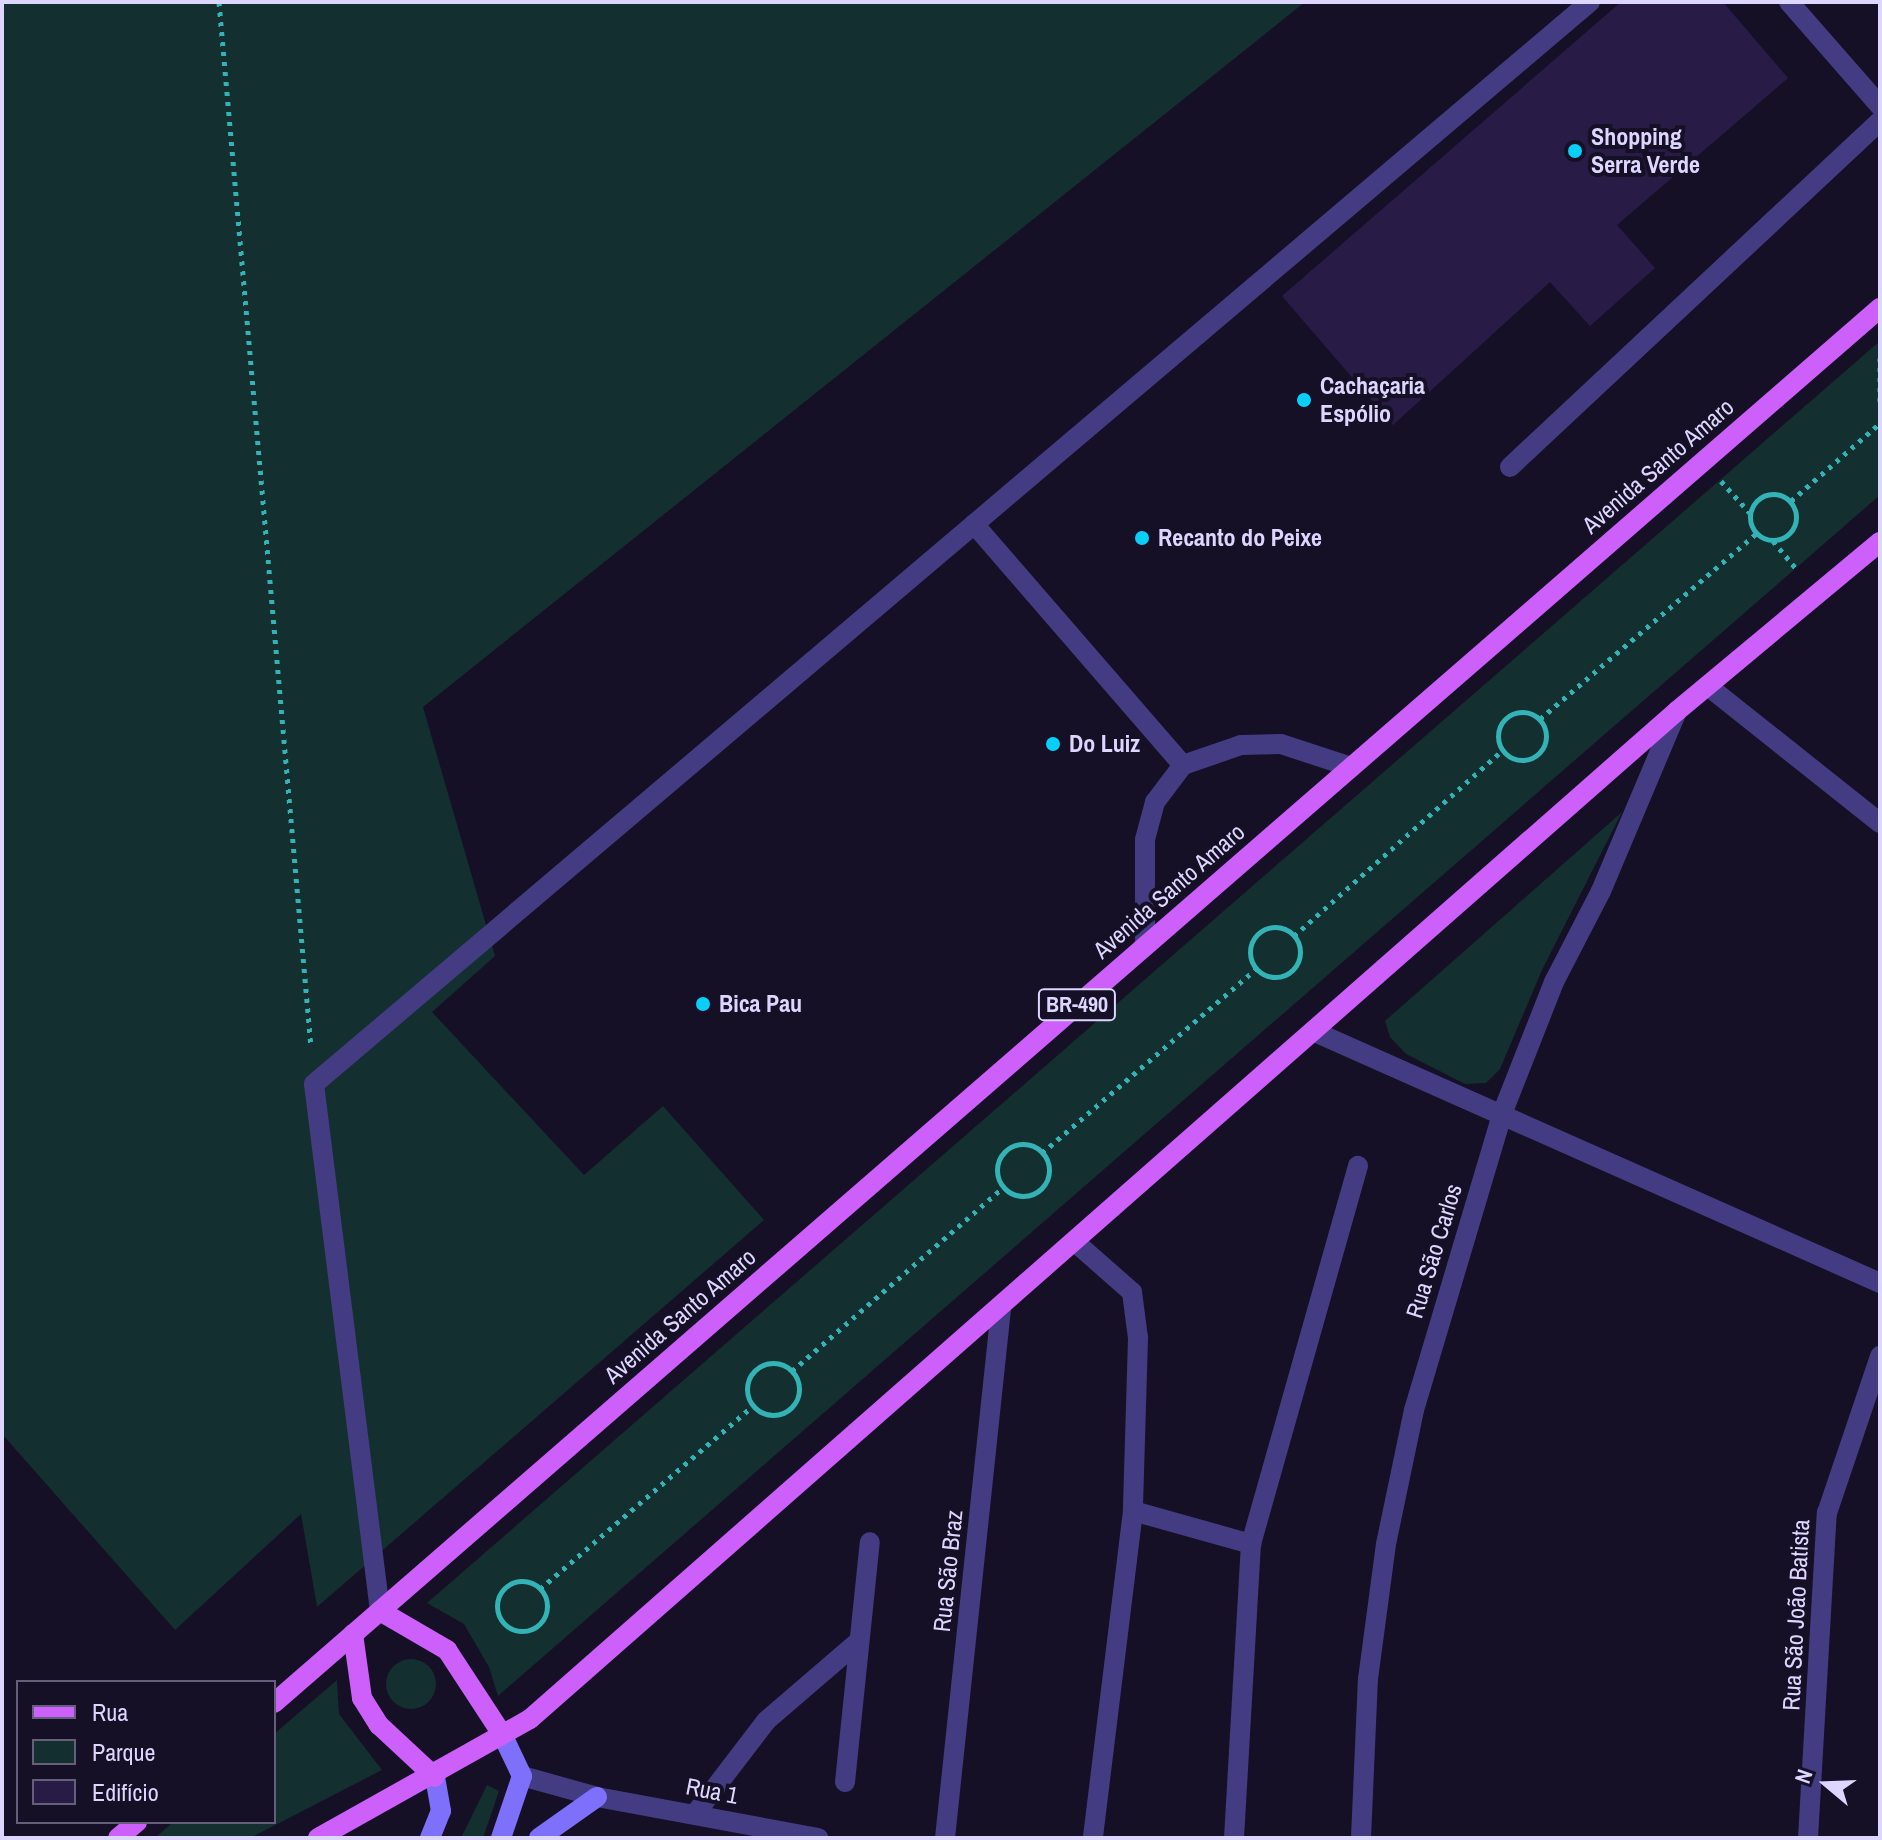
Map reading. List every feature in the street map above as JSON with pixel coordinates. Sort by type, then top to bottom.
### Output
[{"type":"main road","name":"Avenida Santo Amaro","points":[[276,1701],[1880,308]]},
{"type":"main road","points":[[318,1838],[435,1777],[530,1719],[1001,1309],[1677,711],[1880,542]]},
{"type":"main road","points":[[380,1611],[447,1650],[502,1734]]},
{"type":"main road","points":[[353,1634],[362,1698],[379,1725],[435,1777]]},
{"type":"main road","points":[[118,1838],[135,1824]]},
{"type":"street","points":[[380,1611],[314,1084],[1590,2]]},
{"type":"street","points":[[1789,2],[1880,106]]},
{"type":"street","points":[[1510,467],[1880,121]]},
{"type":"street","points":[[974,524],[1183,765]]},
{"type":"street","points":[[1709,687],[1880,823]]},
{"type":"street","name":"Rua São Carlos","points":[[1361,1838],[1368,1679],[1386,1544],[1414,1410],[1502,1114],[1554,982],[1601,891],[1677,711]]},
{"type":"street","points":[[1145,946],[1145,840],[1155,802],[1183,765],[1241,745],[1281,744],[1351,767]]},
{"type":"street","points":[[1315,1032],[1880,1283]]},
{"type":"street","points":[[1234,1838],[1251,1544],[1358,1166]]},
{"type":"street","points":[[1075,1242],[1132,1292],[1138,1338],[1133,1511],[1093,1838]]},
{"type":"street","name":"Rua São Braz","points":[[945,1838],[1001,1309]]},
{"type":"street","name":"Rua São João Batista","points":[[1808,1838],[1827,1513],[1880,1356]]},
{"type":"street","points":[[1133,1511],[1251,1544]]},
{"type":"street","points":[[845,1782],[870,1542]]},
{"type":"street","points":[[695,1814],[766,1721],[859,1641]]},
{"type":"street","points":[[501,1838],[522,1776],[502,1734]]},
{"type":"street","name":"Rua 1","points":[[522,1776],[597,1797],[818,1838]]},
{"type":"street","points":[[430,1838],[441,1811],[435,1777]]},
{"type":"street","points":[[539,1838],[597,1797]]},
{"type":"path","points":[[219,2],[314,1084]]},
{"type":"path","points":[[1880,358],[1880,405]]},
{"type":"path","points":[[1791,501],[1880,423]]},
{"type":"path","points":[[1720,480],[1750,513],[1756,534]]},
{"type":"path","points":[[1750,513],[1763,495],[1778,493],[1791,501],[1796,523],[1787,536],[1772,540]]},
{"type":"path","points":[[1756,534],[1772,540],[1796,568]]},
{"type":"path","points":[[1540,719],[1756,534]]},
{"type":"path","points":[[1525,712],[1540,719],[1546,741],[1538,754],[1523,761],[1502,751],[1498,735],[1504,720],[1525,712]]},
{"type":"path","points":[[1294,936],[1502,751]]},
{"type":"path","points":[[1279,928],[1294,936],[1300,951],[1290,972],[1274,977],[1256,969],[1250,951],[1256,936],[1279,928]]},
{"type":"path","points":[[1042,1153],[1256,969]]},
{"type":"path","points":[[1027,1144],[1042,1153],[1048,1169],[1038,1191],[1022,1195],[1004,1187],[997,1168],[1009,1147],[1027,1144]]},
{"type":"path","points":[[792,1371],[1004,1187]]},
{"type":"path","points":[[773,1362],[792,1371],[799,1389],[793,1406],[777,1415],[753,1406],[746,1390],[757,1368],[773,1362]]},
{"type":"path","points":[[540,1589],[753,1406]]},
{"type":"path","points":[[525,1582],[540,1589],[547,1603],[537,1625],[522,1631],[501,1620],[499,1596],[509,1584],[525,1582]]},
{"type":"green space","points":[[2,2],[1305,2],[423,707],[495,956],[432,1012],[584,1175],[663,1106],[764,1220],[317,1607],[301,1514],[175,1630],[2,1434]]},
{"type":"green space","points":[[1880,341],[1880,495],[498,1696],[489,1667],[464,1624],[427,1603]]},
{"type":"green space","points":[[1622,812],[1542,970],[1500,1069],[1486,1083],[1465,1084],[1406,1054],[1390,1037],[1385,1021]]},
{"type":"green space","points":[[401,1660],[421,1660],[435,1674],[435,1694],[421,1708],[401,1708],[387,1694],[387,1674]]},
{"type":"green space","points":[[337,1680],[339,1714],[382,1770],[250,1838],[155,1838],[171,1824],[276,1824],[276,1732]]},
{"type":"green space","points":[[487,1785],[499,1791],[483,1838],[461,1838]]},
{"type":"building","name":"Shopping Serra Verde","points":[[1621,2],[1723,2],[1788,78],[1617,225],[1655,268],[1590,326],[1550,282],[1393,425],[1282,296]]},
{"type":"place","name":"Shopping Serra Verde","points":[[1575,151]]},
{"type":"place","name":"Cachaçaria Espólio","points":[[1304,400]]},
{"type":"place","name":"Recanto do Peixe","points":[[1142,538]]},
{"type":"place","name":"Do Luiz","points":[[1053,744]]},
{"type":"place","name":"Bica Pau","points":[[703,1004]]}]
